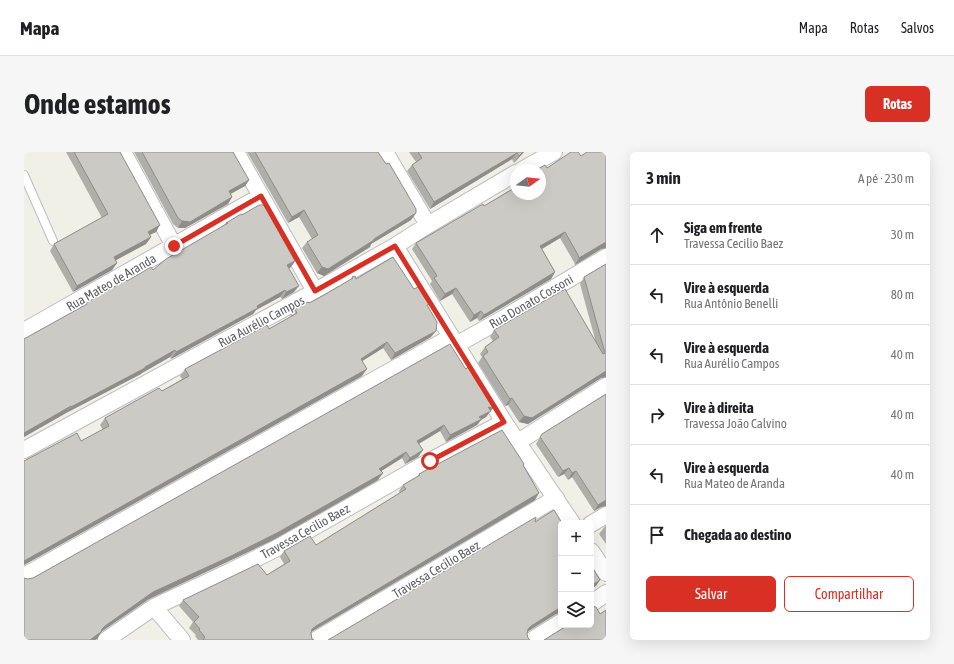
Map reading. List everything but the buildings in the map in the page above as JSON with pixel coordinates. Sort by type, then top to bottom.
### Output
[{"type":"street","points":[[123,152],[174,246]]},
{"type":"street","points":[[236,152],[315,291]]},
{"type":"street","points":[[384,152],[428,225]]},
{"type":"street","points":[[533,164],[554,152]]},
{"type":"street","name":"Rua Aurélio Campos","points":[[24,450],[395,246],[510,177]]},
{"type":"street","name":"Rua Mateo de Aranda","points":[[24,331],[261,196]]},
{"type":"street","points":[[395,246],[504,422],[570,520]]},
{"type":"street","name":"Rua Donato Cossoni","points":[[454,341],[504,318],[606,257]]},
{"type":"street","points":[[24,576],[454,341]]},
{"type":"street","points":[[518,442],[606,386]]},
{"type":"street","name":"Travessa Cecilio Baez","points":[[106,640],[154,607],[278,548],[430,461],[504,422]]},
{"type":"street","name":"Travessa Cecílio Baez","points":[[316,640],[556,498]]},
{"type":"street","points":[[594,522],[606,515]]},
{"type":"street","points":[[594,555],[606,573]]},
{"type":"street","points":[[594,602],[606,593]]},
{"type":"street","points":[[154,607],[182,640]]},
{"type":"street","points":[[532,640],[558,624]]},
{"type":"lane","points":[[24,175],[54,241]]},
{"type":"route","points":[[174,246],[261,196],[315,291],[395,246],[504,422],[430,461]]}]
